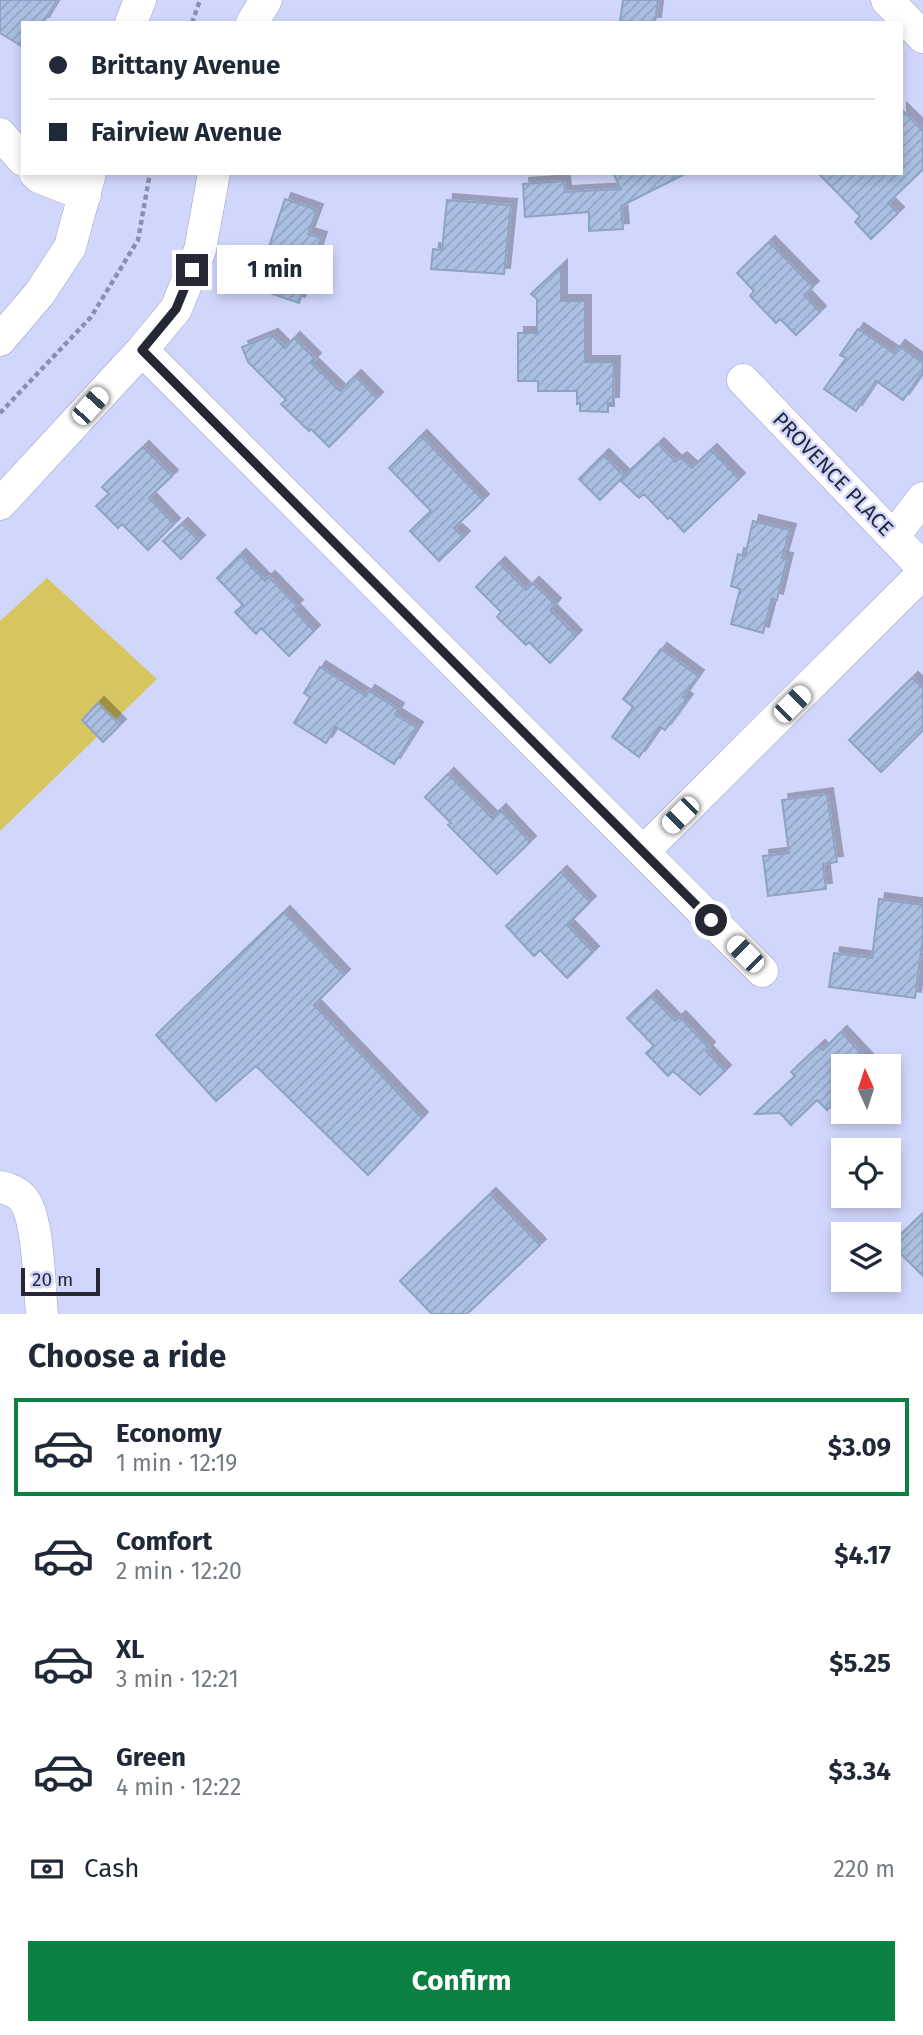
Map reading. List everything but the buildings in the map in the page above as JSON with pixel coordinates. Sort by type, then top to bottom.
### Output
[{"type":"street","points":[[132,21],[140,0]]},
{"type":"street","points":[[253,21],[266,0]]},
{"type":"street","points":[[887,0],[923,37]]},
{"type":"street","points":[[0,134],[21,158]]},
{"type":"street","points":[[0,340],[40,293],[70,247],[88,184],[38,175]]},
{"type":"street","points":[[0,504],[142,350],[176,309],[200,250],[214,175]]},
{"type":"street","points":[[142,350],[762,971]]},
{"type":"street","name":"PROVENCE PLACE","points":[[743,380],[923,571]]},
{"type":"street","points":[[893,537],[923,498]]},
{"type":"street","points":[[643,852],[923,571]]},
{"type":"street","points":[[0,1187],[8,1188],[23,1199],[32,1218],[42,1314]]},
{"type":"path","points":[[193,21],[200,0]]},
{"type":"path","points":[[0,413],[91,317],[138,240],[150,175]]},
{"type":"shaded area","points":[[47,578],[157,679],[0,831],[0,621]]},
{"type":"route","points":[[192,270],[176,309],[142,350],[711,920]]}]
